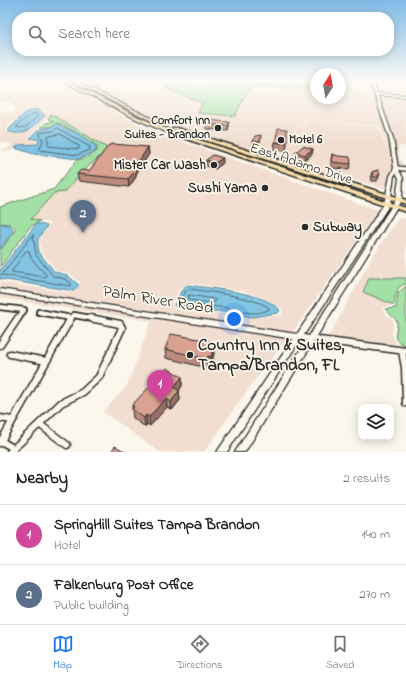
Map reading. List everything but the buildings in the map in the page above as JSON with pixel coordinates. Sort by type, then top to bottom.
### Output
[{"type":"main road","points":[[106,102],[146,122],[177,133],[186,133]]},
{"type":"main road","name":"East Adamo Drive","points":[[116,102],[151,120],[186,133],[406,202]]},
{"type":"main road","points":[[115,107],[145,120],[151,120]]},
{"type":"main road","name":"East Adamo Drive","points":[[146,122],[208,146],[406,210]]},
{"type":"street","points":[[240,452],[399,200],[401,178],[396,168],[391,138],[379,102]]},
{"type":"street","points":[[396,168],[406,169]]},
{"type":"street","points":[[222,452],[387,204],[392,176],[396,168]]},
{"type":"street","points":[[348,262],[357,266]]},
{"type":"street","name":"Palm River Road","points":[[0,292],[311,339],[404,351]]},
{"type":"street","points":[[322,301],[333,306]]},
{"type":"street","points":[[0,307],[24,310],[0,345]]},
{"type":"street","points":[[39,312],[71,318]]},
{"type":"street","points":[[74,315],[116,322],[120,324],[122,328],[99,377],[83,392],[61,404],[11,450],[0,442],[71,318],[74,315]]},
{"type":"street","points":[[404,351],[406,403]]},
{"type":"street","points":[[10,354],[46,361]]},
{"type":"street","points":[[0,418],[12,420]]},
{"type":"street","points":[[39,424],[67,445]]},
{"type":"shaded area","points":[[10,102],[98,102],[149,130],[378,210],[292,333],[0,289],[0,282],[65,292],[76,291],[81,283],[69,273],[57,271],[41,252],[40,239],[50,223],[31,220],[54,193],[65,192],[85,169],[109,149],[51,114],[28,138],[37,141],[37,143],[18,145],[11,151],[0,151],[11,147],[12,144],[0,142],[0,111],[13,112],[17,110]],"holes":[[[36,108],[46,115],[33,129],[26,133],[17,134],[5,132],[6,128],[24,114],[23,113]],[[189,283],[242,291],[261,297],[277,305],[282,309],[282,315],[242,318],[218,313],[212,314],[175,309],[172,304],[180,288]]]},
{"type":"shaded area","points":[[122,102],[201,102],[203,103],[198,113],[235,116],[242,102],[310,102],[310,104],[346,104],[346,102],[377,102],[389,137],[394,168],[390,176],[388,190],[184,130]],"holes":[[[303,121],[380,126],[387,148],[303,141]]]},
{"type":"shaded area","points":[[380,102],[406,102],[406,146],[400,146],[398,149],[400,159],[406,168],[398,167],[393,138]]},
{"type":"shaded area","points":[[304,121],[379,127],[386,148],[303,141]]},
{"type":"shaded area","points":[[399,217],[406,219],[406,278],[369,278],[363,292],[394,305],[382,308],[384,312],[394,321],[392,333],[394,339],[397,344],[406,349],[328,338],[372,257]]},
{"type":"shaded area","points":[[0,294],[288,338],[252,384],[204,452],[160,452],[103,412],[127,386],[151,321],[0,298]]},
{"type":"green space","points":[[201,102],[242,102],[235,116],[198,113],[203,103]]},
{"type":"green space","points":[[51,114],[109,149],[85,169],[65,192],[54,193],[31,219],[40,221],[30,227],[0,267],[0,251],[16,229],[10,224],[0,223],[0,207],[54,189],[77,160],[90,156],[97,151],[97,146],[62,124],[57,123],[51,127],[41,127],[46,123],[54,121],[48,119]]},
{"type":"green space","points":[[369,278],[406,278],[406,284],[402,285],[398,289],[394,305],[363,292]]},
{"type":"green space","points":[[406,286],[406,345],[398,341],[396,338],[397,321],[385,309],[396,308],[398,293]]},
{"type":"water","points":[[36,109],[45,115],[37,124],[24,132],[13,133],[7,131],[25,113]]},
{"type":"water","points":[[57,124],[77,133],[96,146],[96,151],[78,159],[34,154],[15,148],[19,145],[38,144],[39,140],[30,138],[33,134],[36,131]]},
{"type":"water","points":[[37,223],[47,226],[38,239],[38,252],[55,272],[67,275],[79,285],[74,291],[0,279],[0,270]]},
{"type":"water","points":[[0,224],[9,225],[14,230],[0,249]]},
{"type":"water","points":[[188,285],[250,295],[272,304],[280,310],[278,313],[252,317],[218,311],[213,312],[177,308],[174,305],[181,291]]},
{"type":"place","name":"Comfort Inn Suites - Brandon","points":[[218,128]]},
{"type":"place","name":"Motel 6","points":[[281,140]]},
{"type":"place","name":"Mister Car Wash","points":[[214,165]]},
{"type":"place","name":"Sushi Yama","points":[[265,188]]},
{"type":"place","name":"Subway","points":[[305,227]]},
{"type":"place","name":"Falkenburg Post Office","points":[[83,233]]},
{"type":"place","name":"Country Inn & Suites, Tampa/Brandon, FL","points":[[190,355]]},
{"type":"place","name":"SpringHill Suites Tampa Brandon","points":[[160,403]]}]
